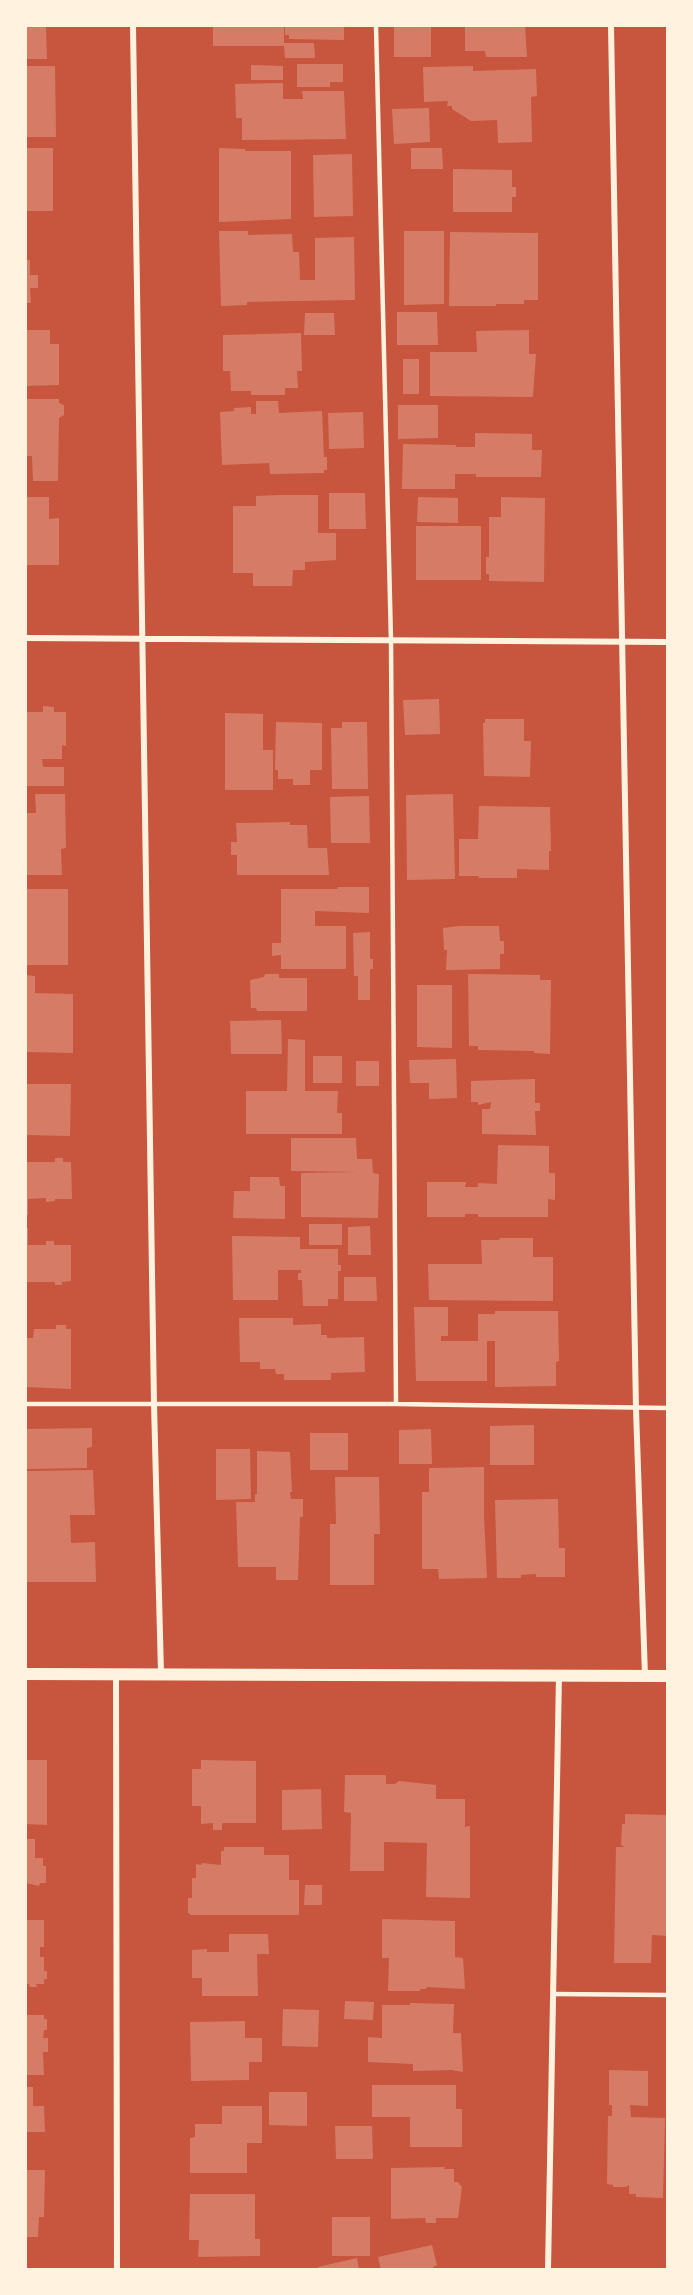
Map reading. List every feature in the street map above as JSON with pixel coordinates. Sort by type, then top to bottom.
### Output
[{"type":"main road","points":[[26,1674],[668,1676]]},
{"type":"street","points":[[133,26],[154,1404],[161,1673]]},
{"type":"street","points":[[611,26],[636,1408],[645,1676]]},
{"type":"street","points":[[26,638],[668,642]]},
{"type":"street","points":[[116,1674],[117,2270]]},
{"type":"street","points":[[548,2270],[559,1675]]},
{"type":"lane","points":[[376,26],[391,641],[396,1404]]},
{"type":"lane","points":[[26,1404],[396,1404],[668,1408]]},
{"type":"lane","points":[[553,1994],[668,1995]]},
{"type":"building","points":[[26,26],[46,26],[47,59],[26,59]]},
{"type":"building","points":[[213,26],[284,26],[284,43],[314,43],[315,58],[285,58],[284,46],[213,46]]},
{"type":"building","points":[[285,26],[344,26],[344,40],[289,39],[289,35],[285,35]]},
{"type":"building","points":[[394,26],[431,26],[431,57],[394,57]]},
{"type":"building","points":[[465,26],[525,26],[527,57],[486,57],[485,51],[465,51]]},
{"type":"building","points":[[297,64],[343,64],[343,82],[330,82],[330,87],[297,87]]},
{"type":"building","points":[[251,65],[283,66],[283,80],[251,80]]},
{"type":"building","points":[[26,66],[55,66],[56,137],[26,137]]},
{"type":"building","points":[[473,66],[473,71],[536,69],[537,96],[531,97],[532,142],[498,143],[497,120],[471,121],[452,109],[452,106],[447,106],[448,101],[424,102],[423,67]]},
{"type":"building","points":[[283,83],[283,99],[303,99],[302,91],[344,91],[346,139],[242,140],[242,118],[236,118],[235,84]]},
{"type":"building","points":[[429,108],[430,142],[394,144],[392,109]]},
{"type":"building","points":[[26,148],[53,148],[53,211],[26,211]]},
{"type":"building","points":[[219,148],[245,149],[245,151],[291,151],[291,219],[219,222]]},
{"type":"building","points":[[411,148],[442,148],[443,169],[411,169]]},
{"type":"building","points":[[352,154],[353,216],[314,217],[313,155]]},
{"type":"building","points":[[453,169],[512,170],[512,187],[516,187],[516,197],[512,197],[512,212],[453,212]]},
{"type":"building","points":[[219,231],[248,231],[248,235],[292,234],[293,252],[299,252],[300,280],[315,280],[315,238],[354,237],[355,300],[247,302],[247,305],[221,306]]},
{"type":"building","points":[[404,231],[444,231],[444,304],[404,305]]},
{"type":"building","points":[[450,232],[538,233],[538,300],[524,300],[524,304],[496,304],[496,306],[449,306]]},
{"type":"building","points":[[26,260],[30,260],[30,275],[38,275],[38,288],[30,288],[31,303],[26,303]]},
{"type":"building","points":[[397,312],[437,312],[438,345],[397,345]]},
{"type":"building","points":[[305,313],[334,313],[335,335],[304,335]]},
{"type":"building","points":[[26,330],[50,330],[50,344],[59,344],[59,385],[26,386]]},
{"type":"building","points":[[529,330],[529,354],[536,354],[533,397],[430,396],[430,352],[477,352],[476,331]]},
{"type":"building","points":[[301,333],[302,371],[297,371],[298,388],[285,388],[285,395],[251,395],[251,391],[231,391],[230,371],[223,371],[223,335]]},
{"type":"building","points":[[403,359],[419,359],[419,394],[403,394]]},
{"type":"building","points":[[26,399],[59,399],[59,403],[64,405],[64,415],[59,418],[58,481],[33,481],[32,456],[26,456]]},
{"type":"building","points":[[256,401],[278,401],[279,413],[322,411],[324,457],[327,457],[327,470],[324,470],[324,473],[270,474],[269,463],[222,465],[220,412],[251,407],[251,414],[256,414]]},
{"type":"building","points":[[398,405],[438,405],[438,438],[398,439]]},
{"type":"building","points":[[363,412],[364,448],[329,449],[328,413]]},
{"type":"building","points":[[475,433],[532,434],[532,450],[542,450],[541,477],[476,477],[476,474],[455,474],[455,489],[402,489],[403,444],[475,447]]},
{"type":"building","points":[[329,493],[365,493],[366,529],[329,529]]},
{"type":"building","points":[[318,495],[318,533],[336,533],[336,560],[305,562],[305,570],[293,570],[292,586],[253,586],[253,573],[233,573],[233,506],[256,506],[256,496]]},
{"type":"building","points":[[26,497],[49,497],[49,519],[59,518],[59,565],[26,565]]},
{"type":"building","points":[[418,497],[458,498],[458,523],[417,522]]},
{"type":"building","points":[[501,497],[545,498],[544,582],[489,581],[489,574],[486,574],[486,557],[489,557],[489,517],[501,517]]},
{"type":"building","points":[[416,526],[481,526],[481,580],[416,580]]},
{"type":"building","points":[[439,699],[440,734],[405,735],[403,700]]},
{"type":"building","points":[[43,706],[54,707],[54,712],[66,712],[66,746],[62,745],[62,759],[42,759],[43,767],[64,767],[64,786],[26,786],[26,712],[43,712]]},
{"type":"building","points":[[225,713],[263,714],[263,750],[273,750],[273,790],[225,790]]},
{"type":"building","points":[[485,719],[524,719],[524,741],[531,741],[530,777],[484,776],[483,723]]},
{"type":"building","points":[[276,722],[322,723],[322,770],[310,770],[310,785],[293,785],[293,779],[278,779],[278,770],[275,770]]},
{"type":"building","points":[[342,722],[367,722],[368,789],[332,789],[331,728],[342,728]]},
{"type":"building","points":[[35,794],[65,794],[66,848],[61,849],[62,875],[26,875],[26,813],[36,813]]},
{"type":"building","points":[[453,794],[455,879],[407,880],[406,795]]},
{"type":"building","points":[[369,796],[370,843],[331,843],[330,797]]},
{"type":"building","points":[[479,806],[550,807],[549,870],[517,869],[517,878],[459,876],[459,839],[478,839]]},
{"type":"building","points":[[290,822],[290,825],[307,825],[308,848],[327,848],[329,875],[237,875],[237,855],[231,855],[231,842],[237,842],[236,823]]},
{"type":"building","points":[[338,887],[369,887],[369,913],[315,911],[315,926],[346,926],[346,969],[281,969],[281,955],[272,956],[272,943],[281,943],[281,889],[338,889]]},
{"type":"building","points":[[26,889],[68,889],[68,965],[26,965]]},
{"type":"building","points":[[499,926],[500,941],[504,941],[504,954],[500,954],[500,969],[446,970],[447,950],[444,950],[443,928]]},
{"type":"building","points":[[370,932],[370,959],[373,959],[373,969],[370,969],[370,1000],[358,1000],[358,976],[354,976],[353,933]]},
{"type":"building","points":[[265,974],[279,974],[279,978],[307,978],[307,1011],[257,1011],[256,1008],[251,1008],[250,980],[264,977]]},
{"type":"building","points":[[468,974],[540,975],[540,980],[551,980],[550,1054],[534,1053],[534,1051],[478,1050],[478,1046],[469,1046]]},
{"type":"building","points":[[26,975],[35,976],[35,993],[73,994],[73,1053],[26,1052]]},
{"type":"building","points":[[417,985],[452,985],[452,1048],[417,1047]]},
{"type":"building","points":[[281,1020],[282,1054],[231,1054],[230,1021]]},
{"type":"building","points":[[288,1039],[305,1040],[305,1091],[338,1091],[337,1113],[342,1113],[342,1134],[246,1134],[246,1091],[287,1091]]},
{"type":"building","points":[[313,1056],[342,1056],[342,1083],[313,1083]]},
{"type":"building","points":[[456,1059],[457,1098],[429,1099],[429,1083],[410,1083],[409,1060]]},
{"type":"building","points":[[356,1061],[379,1061],[379,1086],[356,1086]]},
{"type":"building","points":[[535,1079],[535,1103],[540,1103],[540,1111],[535,1111],[536,1135],[482,1134],[482,1109],[490,1109],[491,1102],[478,1105],[478,1102],[471,1102],[471,1081]]},
{"type":"building","points":[[26,1084],[71,1084],[70,1136],[26,1135]]},
{"type":"building","points":[[291,1138],[356,1138],[357,1159],[372,1159],[373,1173],[379,1174],[378,1218],[301,1217],[301,1173],[358,1172],[291,1171]]},
{"type":"building","points":[[498,1145],[549,1146],[549,1173],[555,1173],[555,1200],[548,1199],[548,1217],[478,1217],[478,1214],[465,1214],[465,1217],[427,1217],[427,1182],[466,1182],[465,1187],[478,1187],[478,1183],[497,1184]]},
{"type":"building","points":[[55,1158],[63,1158],[63,1162],[71,1162],[72,1199],[55,1199],[55,1201],[46,1202],[46,1198],[28,1199],[28,1215],[26,1215],[26,1162],[55,1162]]},
{"type":"building","points":[[250,1177],[279,1177],[280,1186],[285,1186],[285,1219],[233,1218],[234,1191],[250,1191]]},
{"type":"building","points":[[309,1224],[342,1224],[342,1245],[309,1245]]},
{"type":"building","points":[[370,1226],[371,1255],[348,1255],[348,1227]]},
{"type":"building","points":[[26,1228],[28,1228],[28,1245],[46,1245],[46,1241],[54,1241],[54,1245],[71,1245],[71,1281],[62,1282],[62,1285],[55,1285],[55,1282],[26,1282]]},
{"type":"building","points":[[232,1236],[300,1237],[300,1249],[338,1249],[338,1265],[341,1265],[341,1271],[338,1271],[338,1299],[328,1299],[328,1306],[303,1306],[302,1280],[298,1280],[298,1273],[301,1273],[301,1270],[278,1270],[278,1300],[233,1300]]},
{"type":"building","points":[[500,1238],[533,1238],[533,1257],[553,1257],[553,1301],[429,1300],[428,1264],[482,1264],[481,1240],[499,1240]]},
{"type":"building","points":[[344,1277],[376,1277],[377,1301],[344,1301]]},
{"type":"building","points":[[414,1307],[448,1307],[448,1336],[441,1336],[441,1341],[478,1341],[478,1314],[495,1314],[495,1311],[558,1311],[559,1361],[556,1362],[556,1386],[495,1387],[495,1341],[487,1341],[487,1381],[416,1381]]},
{"type":"building","points":[[239,1318],[293,1318],[293,1325],[321,1324],[321,1335],[327,1335],[327,1338],[364,1337],[365,1372],[331,1373],[331,1380],[284,1380],[284,1374],[276,1374],[275,1369],[260,1369],[260,1362],[240,1362]]},
{"type":"building","points":[[56,1325],[66,1325],[66,1329],[71,1329],[71,1389],[26,1387],[26,1338],[33,1338],[34,1329],[56,1329]]},
{"type":"building","points":[[534,1425],[534,1465],[490,1465],[490,1426]]},
{"type":"building","points":[[92,1428],[92,1447],[87,1448],[87,1468],[26,1469],[26,1429]]},
{"type":"building","points":[[431,1429],[432,1464],[399,1464],[399,1430]]},
{"type":"building","points":[[310,1433],[348,1433],[348,1470],[310,1470]]},
{"type":"building","points":[[216,1449],[250,1449],[251,1499],[216,1500]]},
{"type":"building","points":[[257,1451],[290,1452],[291,1499],[303,1499],[303,1517],[300,1517],[298,1580],[276,1580],[276,1567],[238,1567],[236,1502],[255,1502]]},
{"type":"building","points":[[484,1467],[487,1578],[439,1579],[438,1569],[422,1569],[422,1492],[429,1492],[429,1468]]},
{"type":"building","points":[[93,1470],[95,1515],[70,1515],[71,1543],[95,1542],[96,1582],[26,1582],[26,1471]]},
{"type":"building","points":[[335,1477],[379,1477],[380,1534],[374,1534],[374,1585],[330,1585],[330,1524],[336,1524]]},
{"type":"building","points":[[558,1499],[559,1548],[565,1548],[565,1577],[536,1577],[536,1574],[521,1575],[521,1578],[497,1578],[495,1500]]},
{"type":"building","points":[[26,1760],[47,1760],[47,1825],[26,1824]]},
{"type":"building","points":[[201,1760],[256,1761],[256,1823],[222,1823],[222,1830],[213,1830],[213,1823],[201,1824],[201,1806],[192,1806],[192,1769],[201,1769]]},
{"type":"building","points":[[345,1775],[386,1775],[386,1784],[395,1784],[399,1781],[436,1785],[436,1799],[465,1799],[465,1827],[470,1826],[470,1898],[426,1897],[427,1843],[384,1842],[384,1871],[350,1871],[351,1813],[344,1812]]},
{"type":"building","points":[[321,1789],[322,1829],[282,1830],[282,1790]]},
{"type":"building","points":[[625,1814],[668,1815],[668,1936],[652,1935],[651,1963],[614,1963],[616,1847],[625,1847],[621,1845]]},
{"type":"building","points":[[26,1839],[35,1839],[35,1858],[43,1858],[43,1866],[46,1866],[46,1883],[40,1883],[39,1886],[26,1883]]},
{"type":"building","points":[[224,1847],[264,1847],[264,1855],[289,1855],[289,1880],[299,1880],[299,1915],[191,1915],[188,1913],[188,1898],[192,1898],[192,1878],[196,1878],[196,1864],[221,1865],[221,1851],[224,1851]]},
{"type":"building","points":[[305,1885],[322,1885],[322,1905],[304,1905]]},
{"type":"building","points":[[382,1919],[455,1921],[455,1957],[463,1958],[465,1989],[427,1987],[420,1991],[388,1991],[389,1958],[382,1958]]},
{"type":"building","points":[[26,1920],[44,1920],[44,1947],[40,1947],[40,1957],[44,1957],[44,1971],[47,1971],[47,1979],[44,1979],[44,1984],[36,1984],[37,1987],[30,1987],[26,1984]]},
{"type":"building","points":[[229,1934],[268,1934],[269,1954],[257,1954],[258,1996],[202,1996],[202,1978],[192,1978],[192,1950],[207,1949],[207,1952],[229,1952]]},
{"type":"building","points":[[345,2001],[374,2002],[373,2020],[344,2019]]},
{"type":"building","points":[[410,2003],[454,2004],[453,2033],[461,2033],[463,2072],[413,2071],[413,2064],[368,2062],[368,2037],[382,2038],[382,2005],[410,2005]]},
{"type":"building","points":[[283,2009],[319,2010],[318,2047],[282,2046]]},
{"type":"building","points":[[26,2015],[44,2015],[44,2019],[47,2019],[47,2030],[44,2030],[43,2038],[48,2038],[48,2052],[43,2052],[44,2075],[26,2075]]},
{"type":"building","points":[[245,2021],[245,2038],[262,2038],[262,2062],[249,2062],[249,2080],[191,2081],[190,2022]]},
{"type":"building","points":[[609,2070],[648,2071],[648,2106],[630,2105],[631,2117],[665,2118],[663,2198],[636,2197],[636,2194],[629,2194],[629,2185],[613,2187],[607,2184],[608,2116],[612,2116],[612,2105],[609,2105]]},
{"type":"building","points":[[372,2085],[456,2085],[456,2109],[462,2109],[462,2147],[410,2147],[410,2117],[372,2117]]},
{"type":"building","points":[[26,2087],[33,2087],[33,2106],[44,2106],[45,2132],[26,2132]]},
{"type":"building","points":[[269,2092],[307,2092],[307,2126],[269,2125]]},
{"type":"building","points":[[222,2106],[262,2106],[262,2143],[247,2143],[247,2173],[190,2173],[190,2138],[195,2137],[195,2124],[222,2124]]},
{"type":"building","points":[[335,2126],[372,2126],[373,2159],[336,2159]]},
{"type":"building","points":[[445,2167],[444,2169],[454,2169],[454,2182],[458,2182],[462,2187],[458,2218],[436,2218],[436,2223],[426,2223],[425,2218],[391,2219],[391,2168]]},
{"type":"building","points":[[26,2170],[45,2170],[44,2217],[39,2217],[38,2237],[26,2237]]},
{"type":"building","points":[[190,2194],[255,2194],[255,2239],[260,2239],[260,2256],[198,2257],[199,2240],[189,2240]]},
{"type":"building","points":[[332,2217],[370,2217],[370,2256],[332,2256]]},
{"type":"building","points":[[432,2245],[437,2265],[433,2267],[434,2270],[381,2270],[378,2257]]},
{"type":"building","points":[[357,2258],[359,2270],[318,2270],[318,2267]]}]
